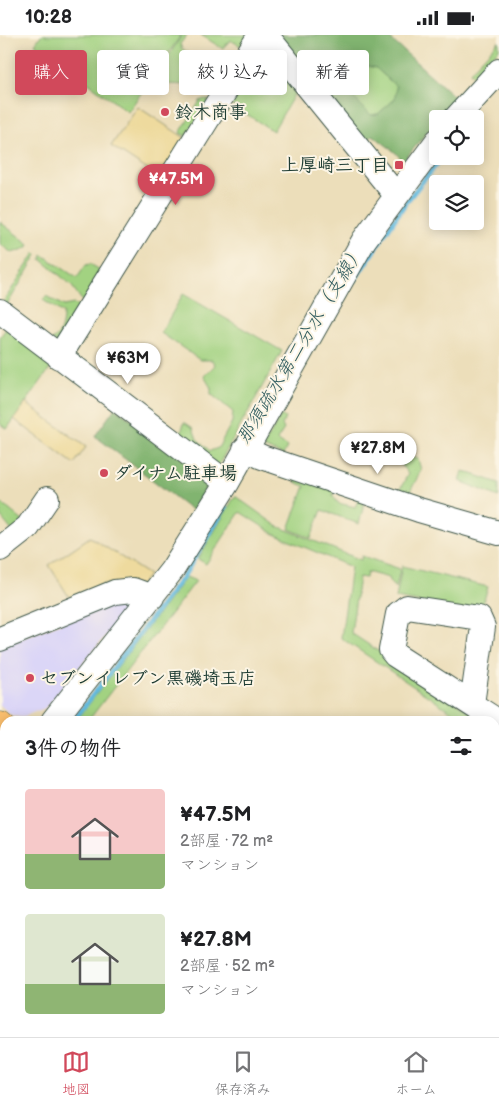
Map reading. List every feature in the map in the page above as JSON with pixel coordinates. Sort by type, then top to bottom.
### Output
[{"type":"street","points":[[59,357],[260,35]]},
{"type":"street","points":[[266,35],[396,195]]},
{"type":"street","points":[[464,110],[499,71]]},
{"type":"street","points":[[56,716],[152,597],[188,547],[227,483],[338,284],[396,195],[429,152]]},
{"type":"street","points":[[0,311],[227,483]]},
{"type":"street","points":[[245,449],[262,457],[419,509],[499,533]]},
{"type":"street","points":[[0,549],[28,527],[47,499]]},
{"type":"street","points":[[0,639],[115,593],[132,591],[152,597]]},
{"type":"street","points":[[472,704],[483,627],[479,618],[407,607],[398,614],[391,650],[395,655],[490,716]]},
{"type":"shaded area","points":[[120,600],[134,602],[45,708],[25,716],[11,715],[0,705],[0,647]]},
{"type":"green space","points":[[41,35],[181,35],[169,52],[169,50],[97,50],[97,89],[87,82],[87,50],[43,50],[35,44]]},
{"type":"green space","points":[[182,35],[187,35],[180,44],[184,50],[179,50],[179,85],[169,84],[169,55]]},
{"type":"green space","points":[[201,35],[248,35],[241,46],[230,40],[223,49]]},
{"type":"green space","points":[[270,35],[386,35],[455,97],[445,110],[429,110],[429,130],[403,162],[396,153],[373,135],[362,146],[320,95],[351,95],[371,115],[378,114],[395,99],[396,86],[376,68],[369,66],[369,50],[297,50],[297,68],[287,56],[287,50],[282,50]]},
{"type":"green space","points":[[499,41],[499,49],[474,76],[470,72]]},
{"type":"green space","points":[[369,66],[376,68],[396,86],[395,99],[378,114],[371,115],[350,95],[369,95]]},
{"type":"green space","points":[[287,75],[297,87],[273,131],[229,103],[234,95],[287,95]]},
{"type":"green space","points":[[105,95],[140,95],[128,112]]},
{"type":"green space","points":[[204,99],[209,100],[186,136],[180,133],[200,101]]},
{"type":"green space","points":[[0,222],[29,244],[27,248],[12,253],[0,244]]},
{"type":"green space","points":[[35,253],[37,255],[7,305],[4,301]]},
{"type":"green space","points":[[43,255],[77,278],[86,265],[90,264],[102,271],[83,302],[71,285],[41,259]]},
{"type":"green space","points":[[183,294],[282,351],[218,466],[179,441],[184,422],[193,428],[197,439],[210,451],[218,448],[232,422],[233,412],[211,394],[211,388],[204,376],[215,365],[212,360],[200,360],[161,333]]},
{"type":"green space","points":[[46,296],[64,306],[74,304],[81,307],[58,345],[52,340],[60,332],[63,313],[43,300]]},
{"type":"green space","points":[[6,329],[54,363],[7,429],[0,424],[0,337]]},
{"type":"green space","points":[[115,408],[211,479],[193,511],[95,436]]},
{"type":"green space","points":[[281,415],[285,418],[282,425],[284,429],[277,440],[287,447],[283,455],[263,447]]},
{"type":"green space","points":[[403,455],[418,459],[421,470],[408,496],[398,493],[408,474],[402,466]]},
{"type":"green space","points":[[463,471],[499,483],[499,497],[460,481]]},
{"type":"green space","points":[[297,476],[334,489],[333,496],[338,503],[355,507],[359,498],[365,500],[359,524],[322,510],[311,538],[289,529],[305,486],[295,482]]},
{"type":"green space","points":[[235,496],[277,526],[361,560],[362,556],[400,569],[396,588],[392,585],[389,578],[367,572],[366,578],[359,577],[351,633],[476,716],[458,716],[341,638],[351,567],[276,535],[240,512],[206,564],[198,559]]},
{"type":"green space","points":[[0,502],[24,522],[12,531],[0,516]]},
{"type":"green space","points":[[402,566],[488,587],[480,613],[396,598]]},
{"type":"green space","points":[[186,577],[196,581],[92,716],[80,716]]},
{"type":"sand","points":[[138,107],[185,138],[160,178],[111,146]]},
{"type":"sand","points":[[26,403],[86,447],[74,464],[14,419]]},
{"type":"sand","points":[[90,537],[149,575],[141,585],[104,584],[69,597],[49,565]]},
{"type":"waterway","name":"那須疏水第二分水（支線）","points":[[355,279],[406,202],[436,165]]},
{"type":"waterway","name":"那須疏水第二分水（支線）","points":[[77,716],[185,574],[225,508]]},
{"type":"place","name":"鈴木商事","points":[[165,112]]},
{"type":"place","name":"上厚崎三丁目","points":[[399,165]]},
{"type":"place","name":"ダイナム駐車場","points":[[104,473]]},
{"type":"place","name":"セブンイレブン黒磯埼玉店","points":[[30,678]]}]
